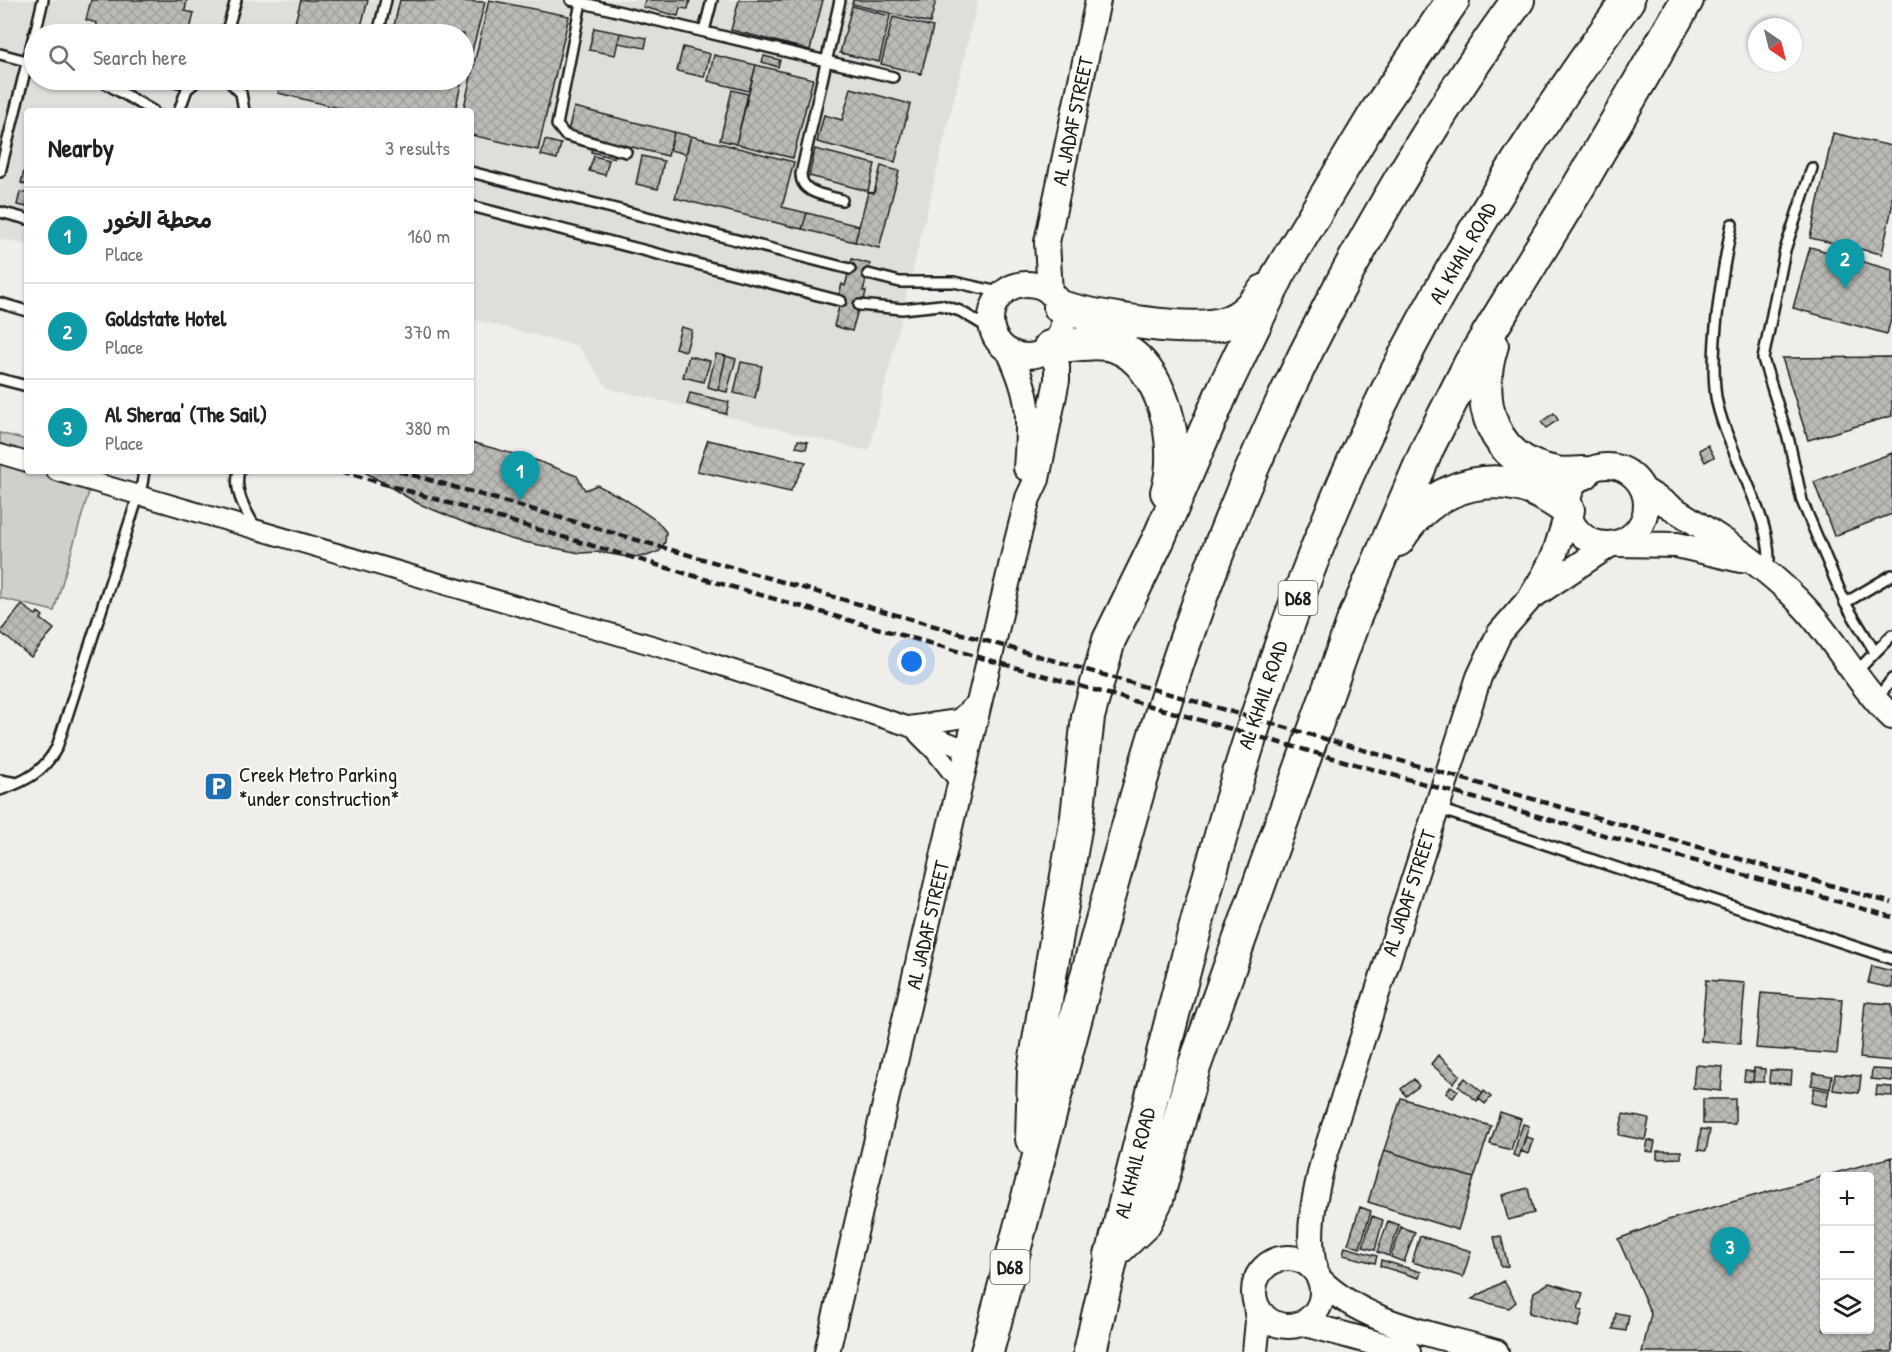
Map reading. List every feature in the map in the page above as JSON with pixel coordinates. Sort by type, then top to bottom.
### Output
[{"type":"highway","points":[[1032,1182],[1034,1070],[1077,817],[1089,717],[1109,640],[1159,538],[1224,388],[1280,272],[1377,111],[1454,0]]},
{"type":"highway","name":"D68","points":[[987,1352],[1153,738],[1189,628],[1231,520],[1277,414],[1328,310],[1384,208],[1444,109],[1518,0]]},
{"type":"highway","name":"AL KHAIL ROAD","points":[[1090,1352],[1111,1256],[1209,873],[1243,754],[1284,632],[1331,513],[1385,396],[1444,282],[1510,171],[1628,0]]},
{"type":"highway","points":[[1111,1256],[1144,1224],[1157,1199],[1194,1067],[1354,619],[1429,445],[1471,363],[1576,191],[1687,0]]},
{"type":"highway","points":[[1055,300],[1108,318],[1214,326],[1226,323],[1246,312],[1280,272]]},
{"type":"highway","points":[[1513,293],[1486,364],[1484,392],[1490,419],[1504,445],[1529,465],[1557,473],[1584,473]]},
{"type":"highway","points":[[1049,347],[1097,344],[1123,350],[1137,361],[1148,376],[1164,407],[1172,439],[1172,472],[1132,589]]},
{"type":"highway","points":[[1354,619],[1412,519],[1430,503],[1450,491],[1473,484],[1497,482],[1521,485],[1543,494],[1568,510]]},
{"type":"street","name":"AL JADAF STREET","points":[[1047,242],[1098,0]]},
{"type":"street","points":[[992,330],[992,310],[1047,242]]},
{"type":"street","points":[[1009,351],[1034,355],[1049,347],[1062,324],[1055,300],[1047,242]]},
{"type":"street","points":[[1011,289],[1035,285],[1055,300]]},
{"type":"street","name":"AL JADAF STREET","points":[[992,330],[1009,351],[1028,400],[1030,423],[1025,480],[1028,498]]},
{"type":"street","name":"AL JADAF STREET","points":[[827,1352],[1028,498],[1037,480],[1057,380],[1057,366],[1049,347]]},
{"type":"street","points":[[0,454],[24,461]]},
{"type":"street","points":[[1614,544],[1639,528],[1645,516],[1647,502],[1644,490],[1636,478],[1625,469],[1611,466],[1597,467],[1584,473],[1575,483],[1569,496],[1568,510],[1579,532],[1588,539],[1614,544],[1677,545],[1706,550],[1766,571]]},
{"type":"street","points":[[66,474],[706,662],[907,726],[971,743]]},
{"type":"street","points":[[1644,490],[1741,549],[1766,571],[1808,611],[1875,701],[1892,717]]},
{"type":"street","name":"AL JADAF STREET","points":[[1317,1275],[1310,1237],[1313,1202],[1323,1161],[1436,808],[1487,655],[1509,621],[1531,597],[1554,556],[1568,510]]},
{"type":"street","name":"AL JADAF STREET","points":[[1531,597],[1614,544]]},
{"type":"street","points":[[907,726],[958,719],[981,698]]},
{"type":"street","points":[[907,726],[935,750],[961,784]]},
{"type":"street","name":"AL JADAF STREET","points":[[1279,1259],[1298,1233],[1313,1202]]},
{"type":"street","points":[[1255,1352],[1258,1321],[1253,1293],[1260,1272],[1279,1259],[1292,1258],[1305,1262],[1342,1299],[1371,1316],[1496,1352]]},
{"type":"street","points":[[1266,1352],[1297,1324],[1317,1310],[1322,1290],[1317,1275]]},
{"type":"street","points":[[1256,1305],[1270,1322],[1297,1324],[1408,1352]]},
{"type":"lane","points":[[38,24],[43,0]]},
{"type":"lane","points":[[230,24],[236,0]]},
{"type":"lane","points":[[380,24],[386,0]]},
{"type":"lane","points":[[704,31],[712,0]]},
{"type":"lane","points":[[840,0],[801,180],[809,190],[842,200]]},
{"type":"lane","points":[[626,152],[565,135],[556,125],[576,1],[893,77]]},
{"type":"lane","points":[[0,54],[24,60]]},
{"type":"lane","points":[[0,172],[24,87]]},
{"type":"lane","points":[[117,90],[148,108]]},
{"type":"lane","points":[[180,108],[183,95],[188,90]]},
{"type":"lane","points":[[239,90],[244,108]]},
{"type":"lane","points":[[1812,168],[1785,250],[1763,359],[1789,441],[1802,501],[1845,603],[1875,652]]},
{"type":"lane","points":[[474,173],[850,269]]},
{"type":"lane","points":[[474,207],[841,302]]},
{"type":"lane","points":[[0,212],[24,218]]},
{"type":"lane","points":[[1732,224],[1724,264],[1716,348],[1716,396],[1724,428],[1753,497],[1772,554],[1766,571]]},
{"type":"lane","points":[[868,274],[900,282],[954,282],[1011,289]]},
{"type":"lane","points":[[0,303],[24,309]]},
{"type":"lane","points":[[859,305],[902,309],[947,306],[992,330]]},
{"type":"lane","points":[[0,379],[24,385]]},
{"type":"lane","points":[[0,790],[20,784],[42,769],[57,747],[120,558],[143,474]]},
{"type":"lane","points":[[238,474],[241,503],[256,530]]},
{"type":"lane","points":[[1845,603],[1892,575]]},
{"type":"lane","points":[[1854,673],[1892,635]]},
{"type":"lane","points":[[1875,701],[1892,679]]},
{"type":"lane","points":[[0,780],[20,784]]},
{"type":"lane","points":[[1436,808],[1892,959]]},
{"type":"shaded area","points":[[0,0],[978,0],[869,451],[608,388],[578,346],[474,320],[474,108],[24,108],[24,244],[0,239]]},
{"type":"shaded area","points":[[0,433],[24,439],[24,474],[94,474],[54,611],[0,598]]},
{"type":"building","points":[[91,0],[187,0],[185,11],[194,13],[191,24],[97,24],[86,20]]},
{"type":"building","points":[[301,0],[368,0],[362,24],[295,24]]},
{"type":"building","points":[[400,0],[485,2],[474,44],[474,24],[394,24]]},
{"type":"building","points":[[489,0],[569,16],[538,150],[474,136],[474,108],[464,108],[468,90],[474,90],[474,64]]},
{"type":"building","points":[[645,0],[690,0],[688,9],[680,8],[678,16],[643,7]]},
{"type":"building","points":[[739,0],[823,0],[810,50],[731,30]]},
{"type":"building","points":[[853,0],[936,0],[930,23],[852,4]]},
{"type":"building","points":[[852,6],[890,16],[879,62],[840,53]]},
{"type":"building","points":[[893,17],[933,27],[921,74],[881,64]]},
{"type":"building","points":[[594,28],[620,33],[615,55],[589,50]]},
{"type":"building","points":[[620,33],[647,38],[645,48],[618,43]]},
{"type":"building","points":[[683,47],[710,54],[704,77],[677,71]]},
{"type":"building","points":[[714,55],[756,65],[749,91],[708,81]]},
{"type":"building","points":[[764,56],[780,60],[778,67],[762,62]]},
{"type":"building","points":[[756,65],[813,79],[793,158],[736,144]]},
{"type":"building","points":[[851,88],[910,104],[895,162],[817,142],[824,115],[842,120]]},
{"type":"building","points":[[279,90],[460,90],[456,108],[339,108],[278,93]]},
{"type":"building","points":[[732,90],[748,94],[736,144],[720,140]]},
{"type":"building","points":[[574,107],[674,132],[668,156],[568,131]]},
{"type":"building","points":[[674,132],[691,136],[686,154],[670,150]]},
{"type":"building","points":[[1833,133],[1892,146],[1892,207],[1882,254],[1810,238]]},
{"type":"building","points":[[691,136],[794,162],[782,207],[807,213],[802,229],[675,198]]},
{"type":"building","points":[[545,140],[561,144],[557,159],[541,155]]},
{"type":"building","points":[[593,144],[616,150],[614,158],[591,152]]},
{"type":"building","points":[[815,149],[875,164],[868,191],[809,176]]},
{"type":"building","points":[[594,156],[609,160],[605,175],[589,171]]},
{"type":"building","points":[[642,156],[664,161],[658,189],[636,184]]},
{"type":"building","points":[[881,166],[899,171],[879,248],[855,242],[868,192],[874,193]]},
{"type":"building","points":[[20,192],[24,193],[24,206],[17,205]]},
{"type":"building","points":[[807,213],[859,226],[855,242],[802,229]]},
{"type":"building","points":[[1810,247],[1892,270],[1892,315],[1887,334],[1793,308]]},
{"type":"building","points":[[852,259],[870,264],[863,291],[866,291],[864,300],[861,299],[852,331],[834,326],[842,295],[839,294],[842,284],[845,286]]},
{"type":"building","points":[[681,327],[692,330],[686,351],[675,348]]},
{"type":"building","points":[[716,354],[726,356],[718,390],[708,387]]},
{"type":"building","points":[[689,356],[710,361],[704,382],[683,377]]},
{"type":"building","points":[[726,356],[736,359],[727,392],[718,390]]},
{"type":"building","points":[[1892,357],[1892,416],[1808,440],[1782,358]]},
{"type":"building","points":[[741,362],[762,366],[755,398],[734,393]]},
{"type":"building","points":[[690,393],[729,402],[726,414],[687,404]]},
{"type":"building","points":[[1554,413],[1558,420],[1546,428],[1541,422]]},
{"type":"building","points":[[708,440],[806,462],[790,492],[697,471]]},
{"type":"building","points":[[798,440],[808,442],[806,449],[796,447]]},
{"type":"building","points":[[474,443],[538,461],[577,476],[585,490],[597,485],[623,498],[657,521],[666,532],[665,542],[660,551],[647,556],[628,557],[599,552],[580,553],[514,540],[480,529],[417,503],[368,474],[474,474]]},
{"type":"building","points":[[1708,445],[1714,457],[1705,462],[1699,450]]},
{"type":"building","points":[[1892,453],[1892,514],[1834,536],[1814,482]]},
{"type":"building","points":[[22,605],[36,615],[38,612],[43,616],[41,619],[54,629],[31,657],[0,632]]},
{"type":"building","points":[[1872,966],[1892,971],[1892,988],[1868,983]]},
{"type":"building","points":[[1706,980],[1745,983],[1740,1044],[1701,1041]]},
{"type":"building","points":[[1761,993],[1842,999],[1837,1054],[1756,1048]]},
{"type":"building","points":[[1865,1002],[1892,1004],[1892,1061],[1860,1058]]},
{"type":"building","points":[[1438,1055],[1460,1075],[1453,1083],[1431,1064]]},
{"type":"building","points":[[1695,1065],[1723,1067],[1721,1091],[1693,1088]]},
{"type":"building","points":[[1754,1068],[1765,1069],[1764,1082],[1753,1082]]},
{"type":"building","points":[[1872,1069],[1892,1070],[1892,1081],[1871,1079]]},
{"type":"building","points":[[1770,1070],[1792,1071],[1791,1084],[1769,1083]]},
{"type":"building","points":[[1745,1071],[1754,1072],[1753,1082],[1744,1081]]},
{"type":"building","points":[[1814,1073],[1832,1076],[1830,1089],[1811,1085]]},
{"type":"building","points":[[1835,1074],[1861,1076],[1859,1093],[1833,1090]]},
{"type":"building","points":[[1465,1078],[1483,1093],[1477,1101],[1458,1086]]},
{"type":"building","points":[[1414,1079],[1419,1086],[1406,1096],[1401,1089]]},
{"type":"building","points":[[1451,1086],[1458,1091],[1453,1098],[1446,1093]]},
{"type":"building","points":[[1877,1086],[1892,1087],[1892,1096],[1876,1095]]},
{"type":"building","points":[[1814,1088],[1829,1091],[1826,1106],[1811,1103]]},
{"type":"building","points":[[1484,1091],[1491,1097],[1485,1104],[1478,1098]]},
{"type":"building","points":[[1401,1098],[1491,1126],[1474,1178],[1384,1150]]},
{"type":"building","points":[[1703,1099],[1735,1099],[1735,1124],[1703,1124]]},
{"type":"building","points":[[1500,1112],[1521,1119],[1511,1150],[1490,1144]]},
{"type":"building","points":[[1623,1114],[1649,1119],[1645,1140],[1619,1135]]},
{"type":"building","points":[[1523,1124],[1529,1126],[1519,1157],[1513,1155]]},
{"type":"building","points":[[1701,1129],[1710,1130],[1706,1151],[1698,1150]]},
{"type":"building","points":[[1526,1137],[1533,1139],[1528,1154],[1521,1151]]},
{"type":"building","points":[[1648,1140],[1655,1142],[1653,1152],[1646,1151]]},
{"type":"building","points":[[1384,1150],[1474,1178],[1458,1230],[1368,1202]]},
{"type":"building","points":[[1657,1151],[1681,1151],[1681,1158],[1657,1159]]},
{"type":"building","points":[[1892,1157],[1892,1352],[1642,1352],[1651,1314],[1618,1239],[1668,1220],[1820,1177],[1820,1334],[1874,1334],[1874,1172],[1838,1172]]},
{"type":"building","points":[[1528,1188],[1534,1213],[1508,1220],[1502,1195]]},
{"type":"building","points":[[1360,1207],[1371,1211],[1360,1248],[1348,1244]]},
{"type":"building","points":[[1372,1216],[1383,1220],[1375,1250],[1363,1247]]},
{"type":"building","points":[[1388,1221],[1399,1225],[1389,1256],[1377,1252]]},
{"type":"building","points":[[1401,1227],[1415,1232],[1404,1262],[1391,1257]]},
{"type":"building","points":[[1420,1236],[1471,1251],[1463,1277],[1412,1262]]},
{"type":"building","points":[[1501,1236],[1508,1266],[1501,1267],[1494,1237]]},
{"type":"building","points":[[1345,1247],[1377,1256],[1375,1263],[1343,1255]]},
{"type":"building","points":[[1381,1260],[1421,1272],[1419,1278],[1380,1266]]},
{"type":"building","points":[[1504,1281],[1516,1302],[1509,1308],[1472,1299]]},
{"type":"building","points":[[1549,1283],[1583,1293],[1578,1309],[1583,1310],[1578,1327],[1529,1313],[1534,1292]]},
{"type":"building","points":[[1616,1313],[1629,1315],[1626,1331],[1613,1329]]},
{"type":"railway","points":[[351,474],[708,580],[1892,917]]},
{"type":"railway","points":[[409,474],[1892,903]]},
{"type":"place","name":"Goldstate Hotel","points":[[1845,289]]},
{"type":"place","name":"محطة الخور","points":[[520,501]]},
{"type":"place","name":"Creek Metro Parking *under construction*","points":[[218,787]]},
{"type":"place","name":"Al Sheraa' (The Sail)","points":[[1730,1277]]}]
